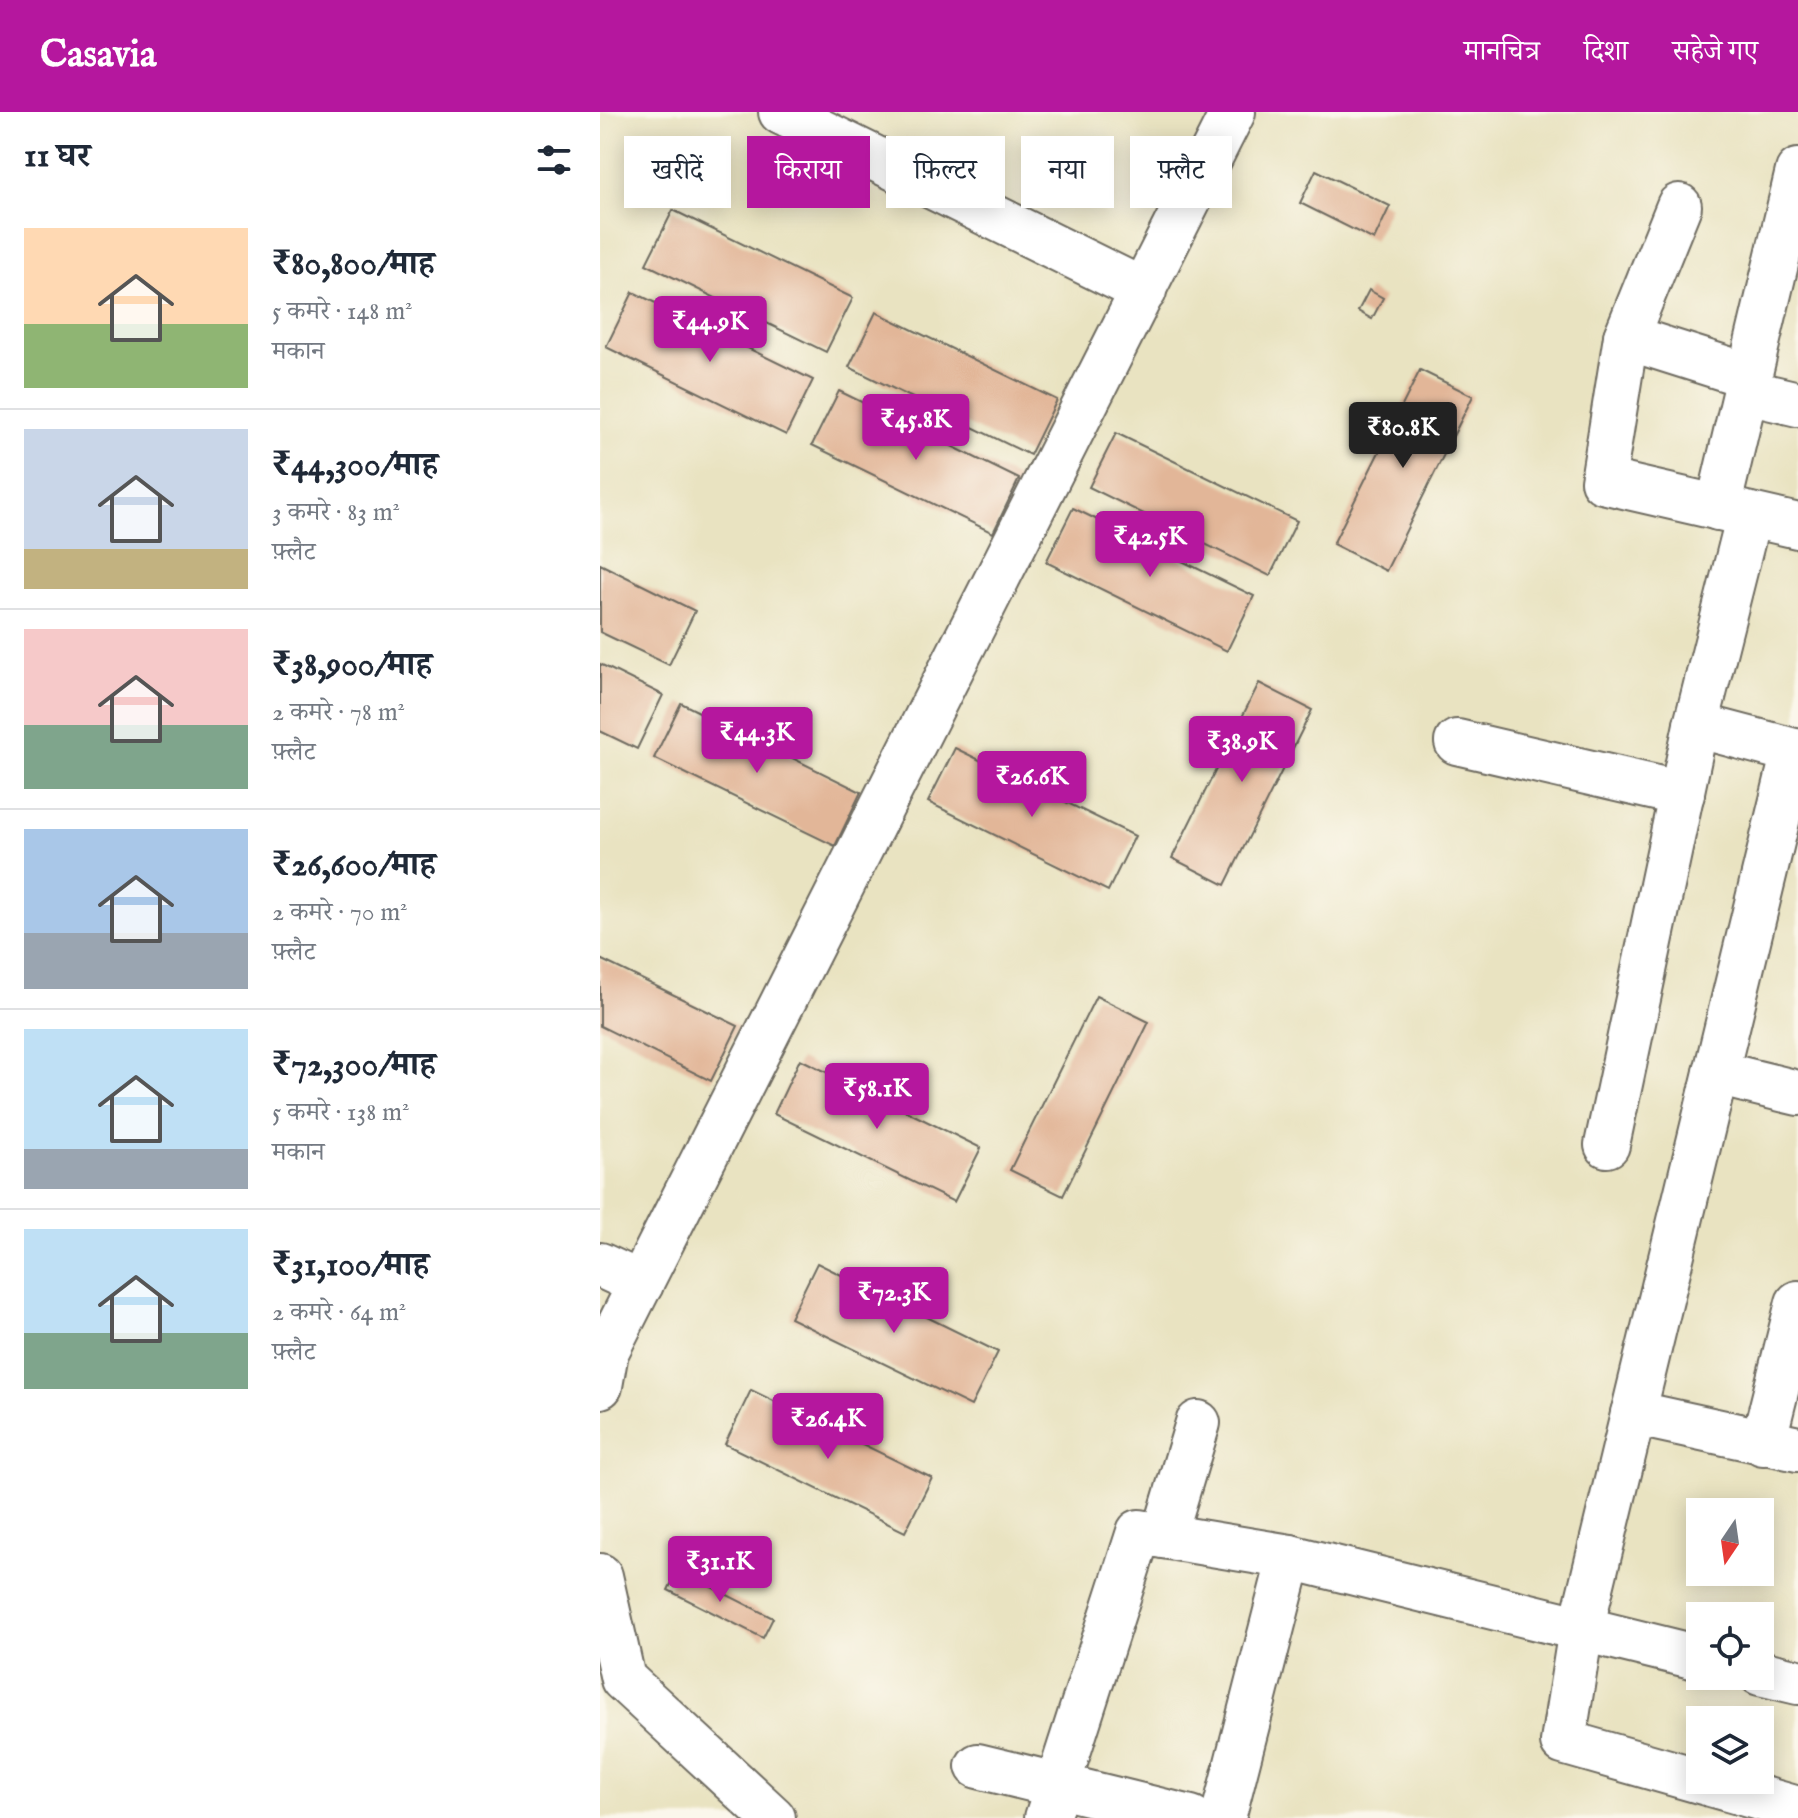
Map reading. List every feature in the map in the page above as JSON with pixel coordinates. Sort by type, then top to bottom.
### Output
[{"type":"street","points":[[781,112],[1144,291]]},
{"type":"street","points":[[600,1386],[606,1352],[1233,112]]},
{"type":"street","points":[[1607,1145],[1696,725],[1734,511],[1748,384],[1798,171]]},
{"type":"street","points":[[1679,206],[1626,337],[1603,481],[1798,526]]},
{"type":"street","points":[[1626,337],[1798,404]]},
{"type":"street","points":[[1696,725],[1796,751],[1581,1629],[1563,1742],[1798,1809]]},
{"type":"street","points":[[1457,742],[1682,794]]},
{"type":"street","points":[[1716,1073],[1798,1093]]},
{"type":"street","points":[[600,1265],[641,1284]]},
{"type":"street","points":[[1633,1413],[1780,1446],[1798,1303]]},
{"type":"street","points":[[1164,1536],[1198,1423]]},
{"type":"street","points":[[1052,1802],[1139,1532],[1290,1557],[1686,1655]]},
{"type":"street","points":[[1223,1818],[1290,1557]]},
{"type":"street","points":[[600,1576],[623,1679],[773,1818]]},
{"type":"street","points":[[1774,1676],[1798,1682]]},
{"type":"street","points":[[978,1766],[1052,1802],[1191,1818]]},
{"type":"building","points":[[1316,170],[1390,206],[1374,240],[1300,203]]},
{"type":"building","points":[[673,210],[853,298],[826,352],[646,264]]},
{"type":"building","points":[[1369,290],[1383,298],[1372,319],[1358,311]]},
{"type":"building","points":[[633,292],[813,380],[786,435],[606,347]]},
{"type":"building","points":[[876,312],[1057,400],[1030,455],[849,367]]},
{"type":"building","points":[[1420,370],[1473,396],[1386,571],[1333,544]]},
{"type":"building","points":[[839,391],[1019,479],[993,533],[812,445]]},
{"type":"building","points":[[1116,433],[1297,521],[1270,576],[1089,487]]},
{"type":"building","points":[[1073,508],[1254,596],[1227,651],[1046,562]]},
{"type":"building","points":[[600,564],[695,611],[669,665],[600,632]]},
{"type":"building","points":[[600,664],[663,695],[637,749],[600,731]]},
{"type":"building","points":[[1259,683],[1312,710],[1225,885],[1172,858]]},
{"type":"building","points":[[681,703],[861,792],[835,846],[654,758]]},
{"type":"building","points":[[955,748],[1135,836],[1108,891],[928,802]]},
{"type":"building","points":[[600,959],[738,1026],[711,1081],[600,1026]]},
{"type":"building","points":[[1096,996],[1149,1022],[1063,1196],[1010,1170]]},
{"type":"building","points":[[800,1059],[981,1148],[954,1202],[774,1114]]},
{"type":"building","points":[[817,1263],[998,1352],[971,1406],[790,1318]]},
{"type":"building","points":[[751,1390],[932,1478],[905,1532],[725,1444]]},
{"type":"building","points":[[678,1570],[773,1618],[763,1638],[668,1590]]}]
